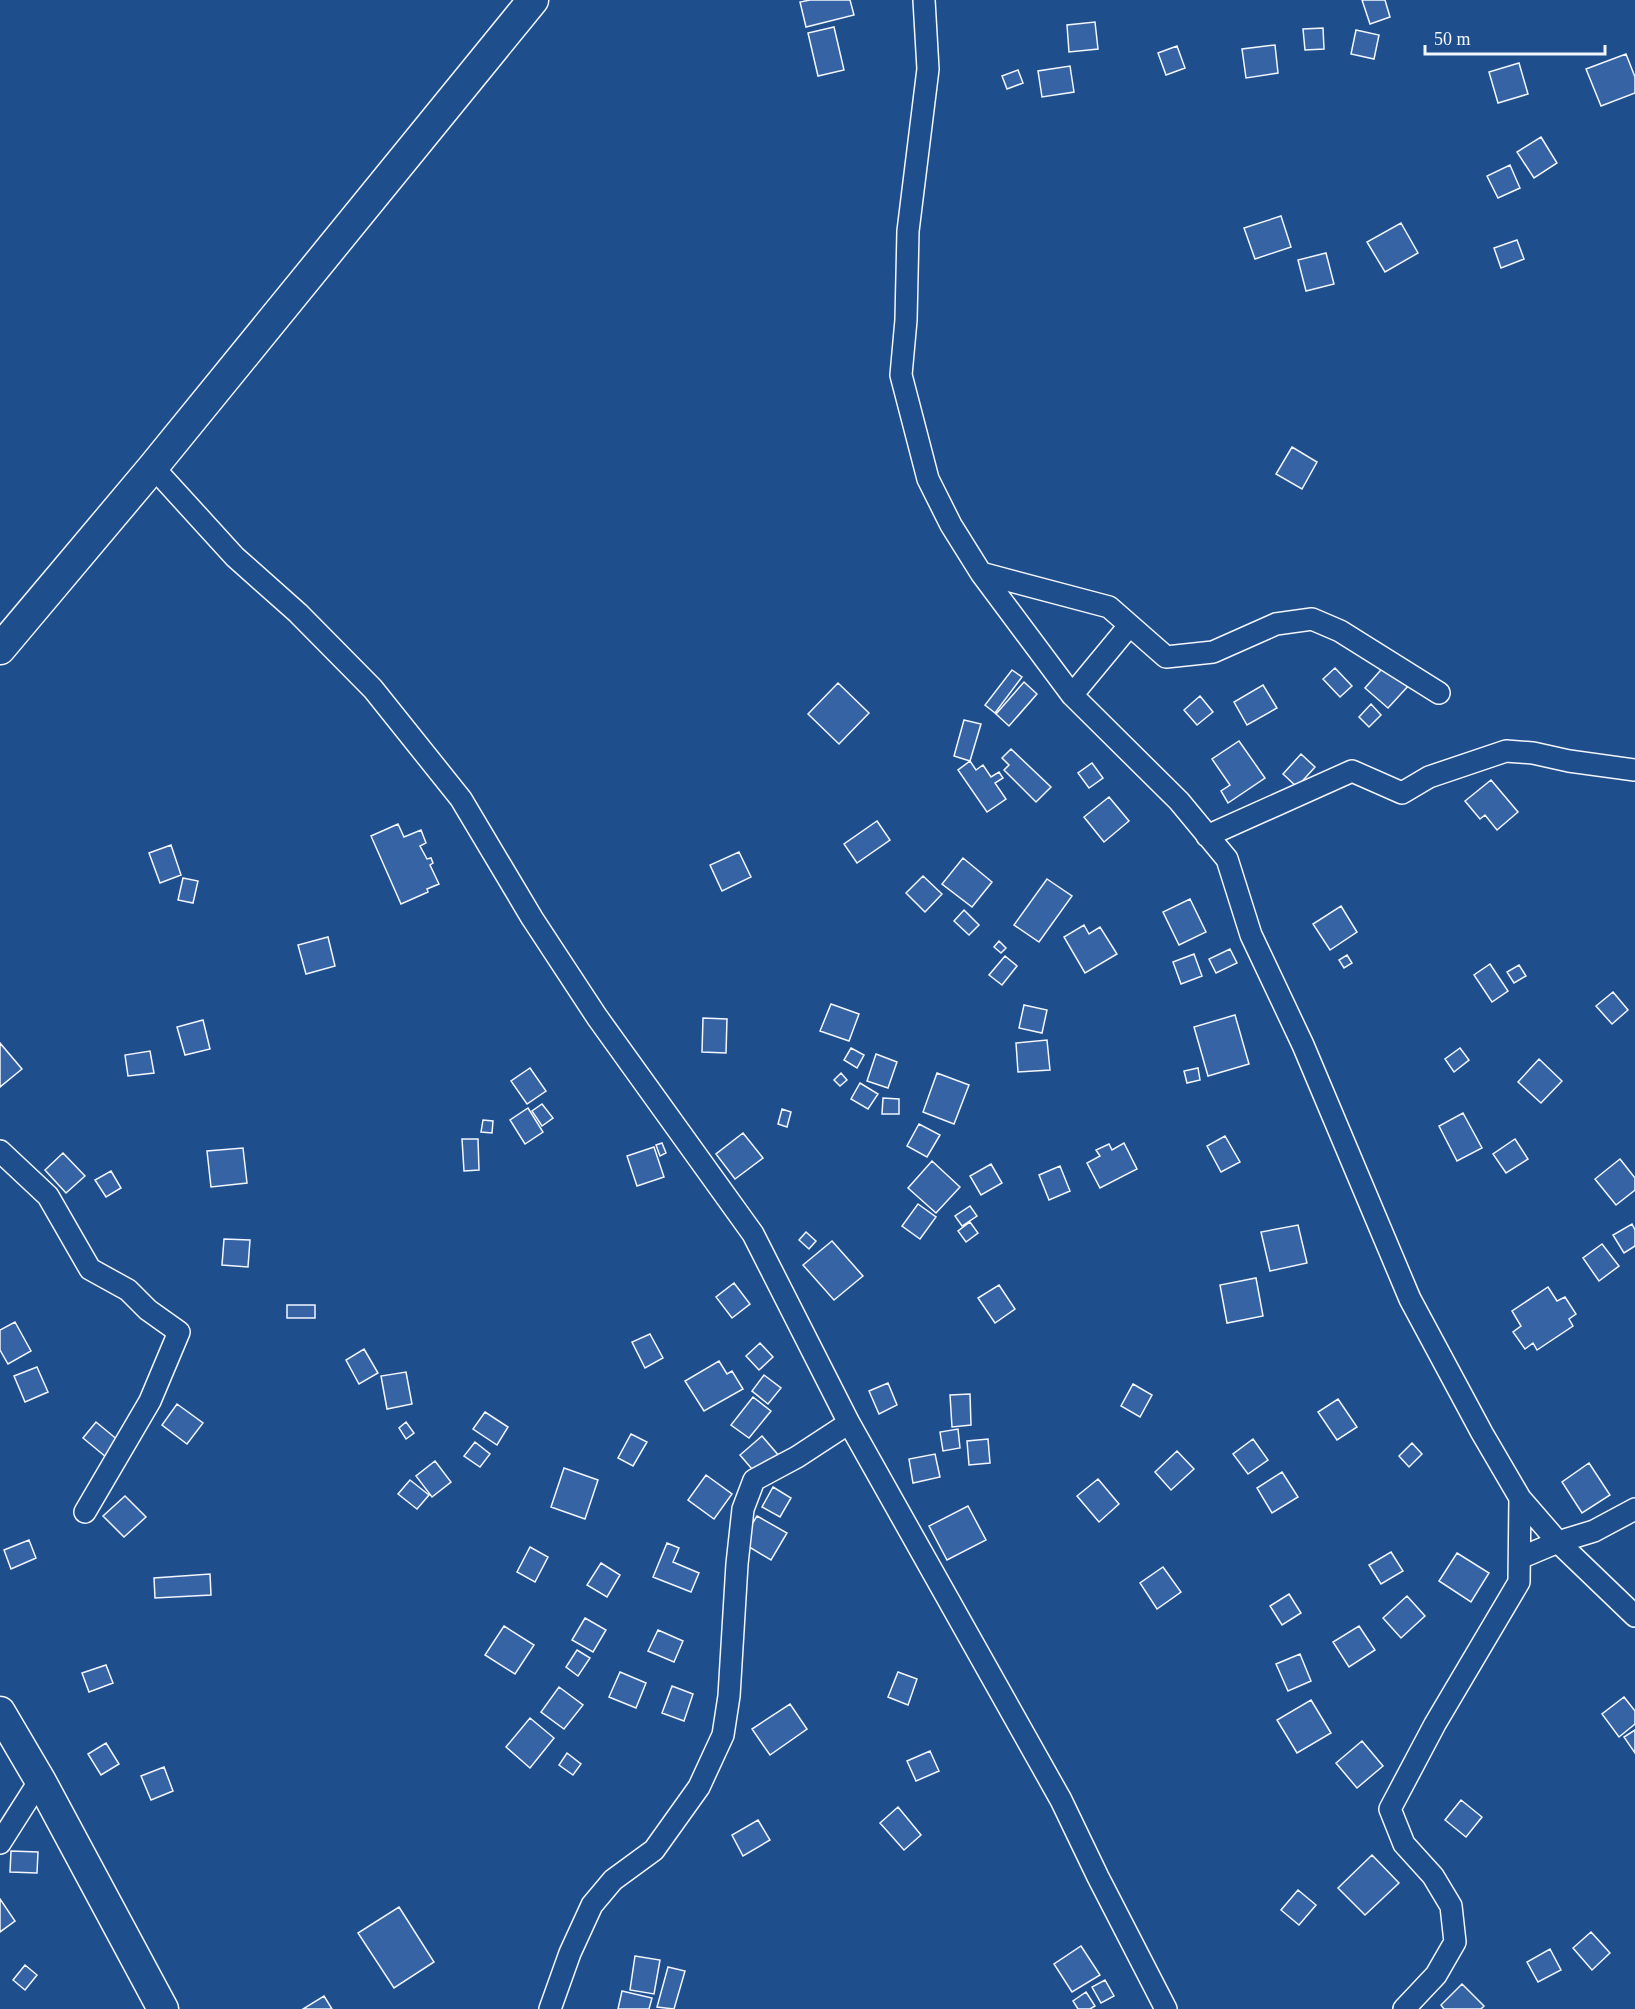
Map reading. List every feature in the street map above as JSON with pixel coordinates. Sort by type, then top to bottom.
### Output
[{"type":"street","points":[[0,649],[153,467],[533,0]]},
{"type":"street","points":[[924,0],[928,69],[908,231],[906,320],[901,375],[928,479],[951,525],[981,573],[1072,695],[1179,801],[1227,860],[1251,935],[1302,1045],[1410,1299],[1482,1433],[1520,1498],[1558,1542],[1635,1616]]},
{"type":"street","points":[[153,467],[235,557],[298,613],[373,689],[461,799],[532,918],[591,1007],[753,1234],[849,1423],[1061,1800],[1166,2009]]},
{"type":"street","points":[[981,573],[1109,607],[1166,657],[1213,652],[1276,624],[1312,619],[1340,631],[1439,693]]},
{"type":"street","points":[[1072,695],[1129,626]]},
{"type":"street","points":[[1208,836],[1352,771],[1402,793],[1428,777],[1506,750],[1635,770]]},
{"type":"street","points":[[0,1151],[48,1196],[90,1269],[128,1290],[148,1310],[180,1332],[150,1401],[85,1512]]},
{"type":"street","points":[[550,2009],[570,1953],[592,1905],[613,1880],[654,1850],[699,1787],[723,1735],[729,1696],[737,1564],[743,1509],[754,1480],[797,1457],[849,1423]]},
{"type":"street","points":[[1404,2009],[1436,1975],[1455,1942],[1452,1906],[1433,1876],[1404,1844],[1390,1809],[1435,1724],[1519,1582],[1520,1498]]},
{"type":"street","points":[[1520,1558],[1558,1542],[1594,1531],[1635,1509]]},
{"type":"street","points":[[0,1713],[40,1780],[163,2009]]},
{"type":"street","points":[[0,1843],[40,1780]]},
{"type":"building","points":[[850,0],[854,15],[806,27],[800,2]]},
{"type":"building","points":[[1362,0],[1385,0],[1390,17],[1370,24]]},
{"type":"building","points":[[1095,22],[1098,49],[1069,52],[1067,25]]},
{"type":"building","points":[[834,27],[844,70],[818,76],[808,33]]},
{"type":"building","points":[[1323,28],[1324,49],[1305,50],[1303,29]]},
{"type":"building","points":[[1356,30],[1379,35],[1374,59],[1351,54]]},
{"type":"building","points":[[1275,45],[1278,73],[1246,78],[1242,49]]},
{"type":"building","points":[[1177,46],[1185,68],[1166,75],[1158,53]]},
{"type":"building","points":[[1626,54],[1635,77],[1635,93],[1601,106],[1586,69]]},
{"type":"building","points":[[1519,63],[1528,94],[1498,103],[1489,72]]},
{"type":"building","points":[[1070,66],[1074,92],[1042,97],[1038,71]]},
{"type":"building","points":[[1018,70],[1023,83],[1007,89],[1002,76]]},
{"type":"building","points":[[1541,137],[1557,163],[1534,178],[1517,152]]},
{"type":"building","points":[[1510,165],[1520,188],[1498,198],[1487,176]]},
{"type":"building","points":[[1281,216],[1291,247],[1255,259],[1244,228]]},
{"type":"building","points":[[1401,223],[1418,253],[1385,272],[1367,242]]},
{"type":"building","points":[[1517,240],[1524,259],[1501,268],[1494,248]]},
{"type":"building","points":[[1326,253],[1334,284],[1306,291],[1298,260]]},
{"type":"building","points":[[1292,447],[1317,462],[1302,489],[1276,474]]},
{"type":"building","points":[[1387,663],[1410,684],[1388,708],[1365,688]]},
{"type":"building","points":[[1335,668],[1352,686],[1340,697],[1323,679]]},
{"type":"building","points":[[1012,670],[1022,677],[995,713],[985,705]]},
{"type":"building","points":[[1024,682],[1037,694],[1009,726],[996,714]]},
{"type":"building","points":[[838,683],[869,713],[839,744],[808,714]]},
{"type":"building","points":[[1263,685],[1277,708],[1247,725],[1234,702]]},
{"type":"building","points":[[1200,696],[1213,712],[1197,725],[1184,710]]},
{"type":"building","points":[[1371,704],[1381,715],[1369,727],[1359,717]]},
{"type":"building","points":[[964,720],[981,724],[970,761],[954,756]]},
{"type":"building","points":[[1239,741],[1265,778],[1228,803],[1221,791],[1230,785],[1212,759]]},
{"type":"building","points":[[1011,749],[1051,787],[1036,802],[1004,770],[1009,765],[1002,758]]},
{"type":"building","points":[[1301,754],[1315,767],[1297,787],[1283,774]]},
{"type":"building","points":[[970,761],[976,770],[983,765],[991,777],[999,772],[1003,778],[995,783],[1006,799],[987,812],[958,770]]},
{"type":"building","points":[[1092,763],[1103,778],[1089,788],[1078,773]]},
{"type":"building","points":[[1491,780],[1518,812],[1497,830],[1485,815],[1480,819],[1465,801]]},
{"type":"building","points":[[1109,797],[1129,821],[1104,842],[1084,817]]},
{"type":"building","points":[[877,821],[890,840],[857,863],[844,844]]},
{"type":"building","points":[[398,824],[404,837],[421,830],[426,843],[420,846],[427,859],[431,858],[433,863],[430,865],[439,884],[427,889],[428,892],[401,904],[371,836]]},
{"type":"building","points":[[171,845],[181,875],[160,883],[149,853]]},
{"type":"building","points":[[739,852],[751,877],[722,891],[710,865]]},
{"type":"building","points":[[963,858],[992,882],[972,907],[942,884]]},
{"type":"building","points":[[923,876],[942,894],[925,912],[906,893]]},
{"type":"building","points":[[183,878],[198,881],[193,903],[178,900]]},
{"type":"building","points":[[1047,879],[1072,896],[1039,942],[1014,925]]},
{"type":"building","points":[[1190,899],[1206,932],[1179,945],[1163,912]]},
{"type":"building","points":[[1341,906],[1357,932],[1330,950],[1313,924]]},
{"type":"building","points":[[964,910],[979,925],[969,935],[954,921]]},
{"type":"building","points":[[1084,925],[1089,934],[1100,927],[1117,954],[1085,973],[1064,937]]},
{"type":"building","points":[[328,937],[335,966],[306,974],[298,945]]},
{"type":"building","points":[[999,941],[1006,948],[1001,953],[994,947]]},
{"type":"building","points":[[1230,949],[1237,963],[1216,973],[1209,959]]},
{"type":"building","points":[[1194,954],[1202,976],[1181,984],[1173,962]]},
{"type":"building","points":[[1347,955],[1352,963],[1344,968],[1339,960]]},
{"type":"building","points":[[1005,956],[1017,966],[1002,985],[989,975]]},
{"type":"building","points":[[1490,964],[1508,991],[1492,1002],[1474,975]]},
{"type":"building","points":[[1519,965],[1526,976],[1514,983],[1507,972]]},
{"type":"building","points":[[1613,992],[1628,1010],[1612,1024],[1596,1006]]},
{"type":"building","points":[[831,1004],[859,1014],[849,1041],[820,1031]]},
{"type":"building","points":[[1024,1005],[1047,1010],[1042,1033],[1019,1028]]},
{"type":"building","points":[[1235,1015],[1249,1064],[1208,1076],[1194,1027]]},
{"type":"building","points":[[703,1018],[727,1019],[726,1053],[702,1052]]},
{"type":"building","points":[[203,1020],[210,1049],[185,1055],[177,1027]]},
{"type":"building","points":[[1047,1040],[1050,1070],[1018,1072],[1016,1043]]},
{"type":"building","points":[[0,1043],[22,1069],[0,1087]]},
{"type":"building","points":[[851,1048],[864,1055],[857,1068],[844,1060]]},
{"type":"building","points":[[1460,1048],[1469,1060],[1454,1072],[1445,1059]]},
{"type":"building","points":[[150,1051],[154,1073],[128,1076],[125,1055]]},
{"type":"building","points":[[876,1054],[897,1062],[888,1088],[867,1081]]},
{"type":"building","points":[[1539,1059],[1562,1081],[1541,1103],[1518,1082]]},
{"type":"building","points":[[530,1068],[546,1091],[527,1104],[511,1081]]},
{"type":"building","points":[[1198,1068],[1200,1080],[1187,1083],[1184,1071]]},
{"type":"building","points":[[841,1073],[847,1080],[840,1086],[834,1080]]},
{"type":"building","points":[[937,1073],[969,1085],[954,1124],[923,1112]]},
{"type":"building","points":[[860,1083],[878,1094],[868,1109],[851,1099]]},
{"type":"building","points":[[883,1098],[899,1099],[899,1114],[882,1114]]},
{"type":"building","points":[[542,1104],[553,1118],[542,1126],[532,1111]]},
{"type":"building","points":[[528,1108],[543,1132],[525,1144],[510,1120]]},
{"type":"building","points":[[782,1109],[791,1112],[787,1127],[778,1124]]},
{"type":"building","points":[[1463,1113],[1482,1148],[1457,1161],[1439,1126]]},
{"type":"building","points":[[483,1120],[493,1121],[492,1133],[481,1132]]},
{"type":"building","points":[[919,1124],[940,1135],[927,1157],[907,1146]]},
{"type":"building","points":[[743,1133],[763,1158],[735,1179],[716,1154]]},
{"type":"building","points":[[1225,1136],[1240,1162],[1221,1172],[1207,1146]]},
{"type":"building","points":[[462,1139],[478,1139],[479,1170],[464,1171]]},
{"type":"building","points":[[1515,1139],[1528,1159],[1506,1173],[1493,1154]]},
{"type":"building","points":[[662,1143],[666,1153],[660,1156],[656,1145]]},
{"type":"building","points":[[1124,1143],[1137,1169],[1100,1188],[1087,1163],[1100,1156],[1096,1150],[1109,1144],[1112,1150]]},
{"type":"building","points":[[654,1147],[664,1177],[637,1186],[627,1156]]},
{"type":"building","points":[[243,1148],[247,1183],[211,1187],[207,1151]]},
{"type":"building","points":[[63,1153],[85,1176],[66,1193],[45,1170]]},
{"type":"building","points":[[1620,1159],[1635,1178],[1635,1190],[1616,1205],[1595,1179]]},
{"type":"building","points":[[932,1161],[960,1187],[936,1213],[908,1188]]},
{"type":"building","points":[[991,1164],[1002,1183],[981,1195],[970,1176]]},
{"type":"building","points":[[1060,1166],[1070,1191],[1049,1200],[1039,1175]]},
{"type":"building","points":[[111,1171],[121,1188],[106,1197],[95,1180]]},
{"type":"building","points":[[918,1204],[936,1217],[920,1239],[902,1226]]},
{"type":"building","points":[[970,1206],[977,1216],[962,1226],[955,1216]]},
{"type":"building","points":[[970,1222],[978,1233],[966,1242],[958,1231]]},
{"type":"building","points":[[1632,1224],[1635,1230],[1635,1246],[1624,1253],[1613,1235]]},
{"type":"building","points":[[1298,1225],[1307,1263],[1270,1271],[1261,1232]]},
{"type":"building","points":[[806,1232],[816,1241],[809,1249],[799,1240]]},
{"type":"building","points":[[224,1239],[250,1240],[248,1267],[222,1265]]},
{"type":"building","points":[[832,1241],[863,1276],[834,1300],[803,1265]]},
{"type":"building","points":[[1602,1244],[1619,1266],[1599,1281],[1583,1258]]},
{"type":"building","points":[[1256,1278],[1263,1316],[1227,1323],[1220,1285]]},
{"type":"building","points":[[734,1283],[750,1304],[732,1318],[716,1297]]},
{"type":"building","points":[[999,1285],[1015,1309],[995,1323],[978,1298]]},
{"type":"building","points":[[1548,1287],[1557,1301],[1565,1297],[1576,1314],[1569,1319],[1573,1326],[1537,1350],[1533,1343],[1525,1349],[1513,1332],[1521,1326],[1512,1311]]},
{"type":"building","points":[[287,1305],[315,1305],[315,1318],[287,1318]]},
{"type":"building","points":[[15,1322],[31,1351],[8,1364],[0,1350],[0,1330]]},
{"type":"building","points":[[650,1334],[663,1358],[645,1368],[632,1342]]},
{"type":"building","points":[[760,1343],[773,1357],[759,1370],[746,1356]]},
{"type":"building","points":[[364,1349],[378,1373],[359,1384],[346,1360]]},
{"type":"building","points":[[719,1361],[727,1374],[732,1371],[743,1389],[704,1411],[685,1381]]},
{"type":"building","points":[[37,1367],[48,1392],[25,1402],[14,1376]]},
{"type":"building","points":[[406,1372],[412,1404],[387,1409],[381,1376]]},
{"type":"building","points":[[764,1375],[781,1388],[768,1404],[752,1391]]},
{"type":"building","points":[[888,1383],[897,1405],[879,1414],[869,1391]]},
{"type":"building","points":[[1133,1384],[1152,1395],[1140,1417],[1121,1406]]},
{"type":"building","points":[[970,1394],[971,1425],[952,1427],[950,1395]]},
{"type":"building","points":[[753,1397],[771,1411],[749,1438],[731,1425]]},
{"type":"building","points":[[1338,1399],[1357,1427],[1337,1440],[1318,1412]]},
{"type":"building","points":[[177,1404],[203,1423],[187,1444],[162,1425]]},
{"type":"building","points":[[485,1412],[508,1427],[497,1445],[473,1429]]},
{"type":"building","points":[[96,1422],[119,1441],[106,1457],[83,1438]]},
{"type":"building","points":[[406,1422],[414,1433],[406,1439],[399,1428]]},
{"type":"building","points":[[958,1429],[960,1448],[943,1451],[940,1432]]},
{"type":"building","points":[[631,1434],[647,1442],[633,1466],[618,1458]]},
{"type":"building","points":[[762,1436],[780,1457],[758,1476],[740,1455]]},
{"type":"building","points":[[988,1439],[990,1463],[969,1465],[967,1441]]},
{"type":"building","points":[[1253,1439],[1268,1460],[1248,1474],[1233,1454]]},
{"type":"building","points":[[475,1442],[490,1454],[480,1467],[464,1456]]},
{"type":"building","points":[[1412,1443],[1422,1454],[1409,1467],[1399,1456]]},
{"type":"building","points":[[1177,1451],[1194,1469],[1171,1490],[1155,1472]]},
{"type":"building","points":[[935,1454],[940,1477],[913,1483],[909,1459]]},
{"type":"building","points":[[435,1461],[451,1482],[432,1497],[416,1476]]},
{"type":"building","points":[[1589,1463],[1610,1495],[1582,1513],[1562,1482]]},
{"type":"building","points":[[564,1468],[598,1480],[585,1519],[551,1507]]},
{"type":"building","points":[[1282,1472],[1298,1497],[1272,1513],[1257,1488]]},
{"type":"building","points":[[706,1475],[732,1494],[714,1519],[688,1500]]},
{"type":"building","points":[[1098,1479],[1119,1504],[1099,1522],[1077,1496]]},
{"type":"building","points":[[410,1480],[429,1495],[417,1509],[398,1494]]},
{"type":"building","points":[[773,1487],[791,1498],[780,1517],[762,1507]]},
{"type":"building","points":[[125,1496],[146,1517],[124,1537],[103,1516]]},
{"type":"building","points":[[968,1506],[986,1540],[947,1560],[929,1526]]},
{"type":"building","points":[[757,1516],[787,1533],[771,1560],[741,1542]]},
{"type":"building","points":[[29,1540],[36,1558],[11,1569],[4,1550]]},
{"type":"building","points":[[667,1543],[679,1548],[673,1562],[699,1573],[691,1592],[653,1577]]},
{"type":"building","points":[[530,1547],[548,1557],[535,1582],[517,1572]]},
{"type":"building","points":[[1391,1552],[1403,1571],[1381,1584],[1369,1565]]},
{"type":"building","points":[[1457,1553],[1489,1573],[1471,1602],[1439,1581]]},
{"type":"building","points":[[601,1563],[620,1575],[607,1597],[587,1585]]},
{"type":"building","points":[[1163,1567],[1181,1592],[1157,1609],[1140,1583]]},
{"type":"building","points":[[210,1574],[211,1595],[155,1598],[154,1578]]},
{"type":"building","points":[[1289,1594],[1301,1613],[1282,1625],[1270,1606]]},
{"type":"building","points":[[1407,1596],[1425,1616],[1401,1638],[1383,1618]]},
{"type":"building","points":[[585,1618],[606,1630],[593,1652],[572,1640]]},
{"type":"building","points":[[504,1626],[534,1645],[515,1674],[485,1655]]},
{"type":"building","points":[[1359,1626],[1375,1650],[1349,1667],[1333,1642]]},
{"type":"building","points":[[658,1630],[683,1641],[674,1662],[648,1651]]},
{"type":"building","points":[[577,1650],[590,1658],[578,1676],[566,1667]]},
{"type":"building","points":[[1300,1654],[1311,1681],[1288,1691],[1276,1664]]},
{"type":"building","points":[[106,1665],[113,1683],[89,1692],[82,1673]]},
{"type":"building","points":[[620,1672],[646,1683],[636,1708],[609,1697]]},
{"type":"building","points":[[898,1672],[917,1679],[908,1705],[888,1697]]},
{"type":"building","points":[[672,1686],[693,1694],[684,1721],[662,1713]]},
{"type":"building","points":[[559,1687],[583,1705],[564,1729],[541,1712]]},
{"type":"building","points":[[1624,1697],[1635,1711],[1635,1724],[1619,1737],[1602,1714]]},
{"type":"building","points":[[1311,1700],[1331,1733],[1297,1753],[1277,1720]]},
{"type":"building","points":[[790,1704],[807,1729],[770,1755],[752,1729]]},
{"type":"building","points":[[530,1718],[554,1738],[530,1768],[506,1747]]},
{"type":"building","points":[[1635,1730],[1635,1753],[1624,1737]]},
{"type":"building","points":[[1362,1741],[1383,1766],[1357,1788],[1336,1763]]},
{"type":"building","points":[[106,1743],[119,1764],[101,1775],[88,1754]]},
{"type":"building","points":[[930,1751],[939,1771],[916,1781],[907,1761]]},
{"type":"building","points":[[567,1753],[581,1764],[573,1775],[559,1765]]},
{"type":"building","points":[[164,1767],[173,1791],[151,1800],[141,1776]]},
{"type":"building","points":[[1461,1800],[1482,1817],[1466,1837],[1445,1820]]},
{"type":"building","points":[[898,1807],[921,1835],[904,1850],[880,1823]]},
{"type":"building","points":[[758,1820],[770,1840],[743,1856],[732,1835]]},
{"type":"building","points":[[11,1851],[38,1852],[37,1873],[10,1872]]},
{"type":"building","points":[[1372,1855],[1399,1883],[1365,1915],[1338,1888]]},
{"type":"building","points":[[1298,1890],[1316,1905],[1299,1925],[1281,1910]]},
{"type":"building","points":[[0,1899],[15,1921],[0,1932]]},
{"type":"building","points":[[399,1907],[434,1962],[394,1988],[358,1933]]},
{"type":"building","points":[[1591,1932],[1610,1953],[1592,1970],[1573,1948]]},
{"type":"building","points":[[1081,1946],[1100,1975],[1072,1992],[1054,1964]]},
{"type":"building","points":[[1550,1949],[1561,1970],[1538,1982],[1527,1962]]},
{"type":"building","points":[[635,1956],[660,1960],[654,1994],[630,1990]]},
{"type":"building","points":[[25,1965],[37,1975],[25,1990],[13,1980]]},
{"type":"building","points":[[668,1967],[685,1971],[674,2009],[657,2007]]},
{"type":"building","points":[[1105,1980],[1114,1996],[1101,2003],[1092,1987]]},
{"type":"building","points":[[1462,1984],[1484,2006],[1481,2009],[1444,2009],[1441,2005]]},
{"type":"building","points":[[622,1991],[652,1998],[649,2009],[618,2009]]},
{"type":"building","points":[[1086,1992],[1095,2006],[1090,2009],[1078,2009],[1073,2001]]},
{"type":"building","points":[[324,1996],[332,2009],[303,2009]]}]
